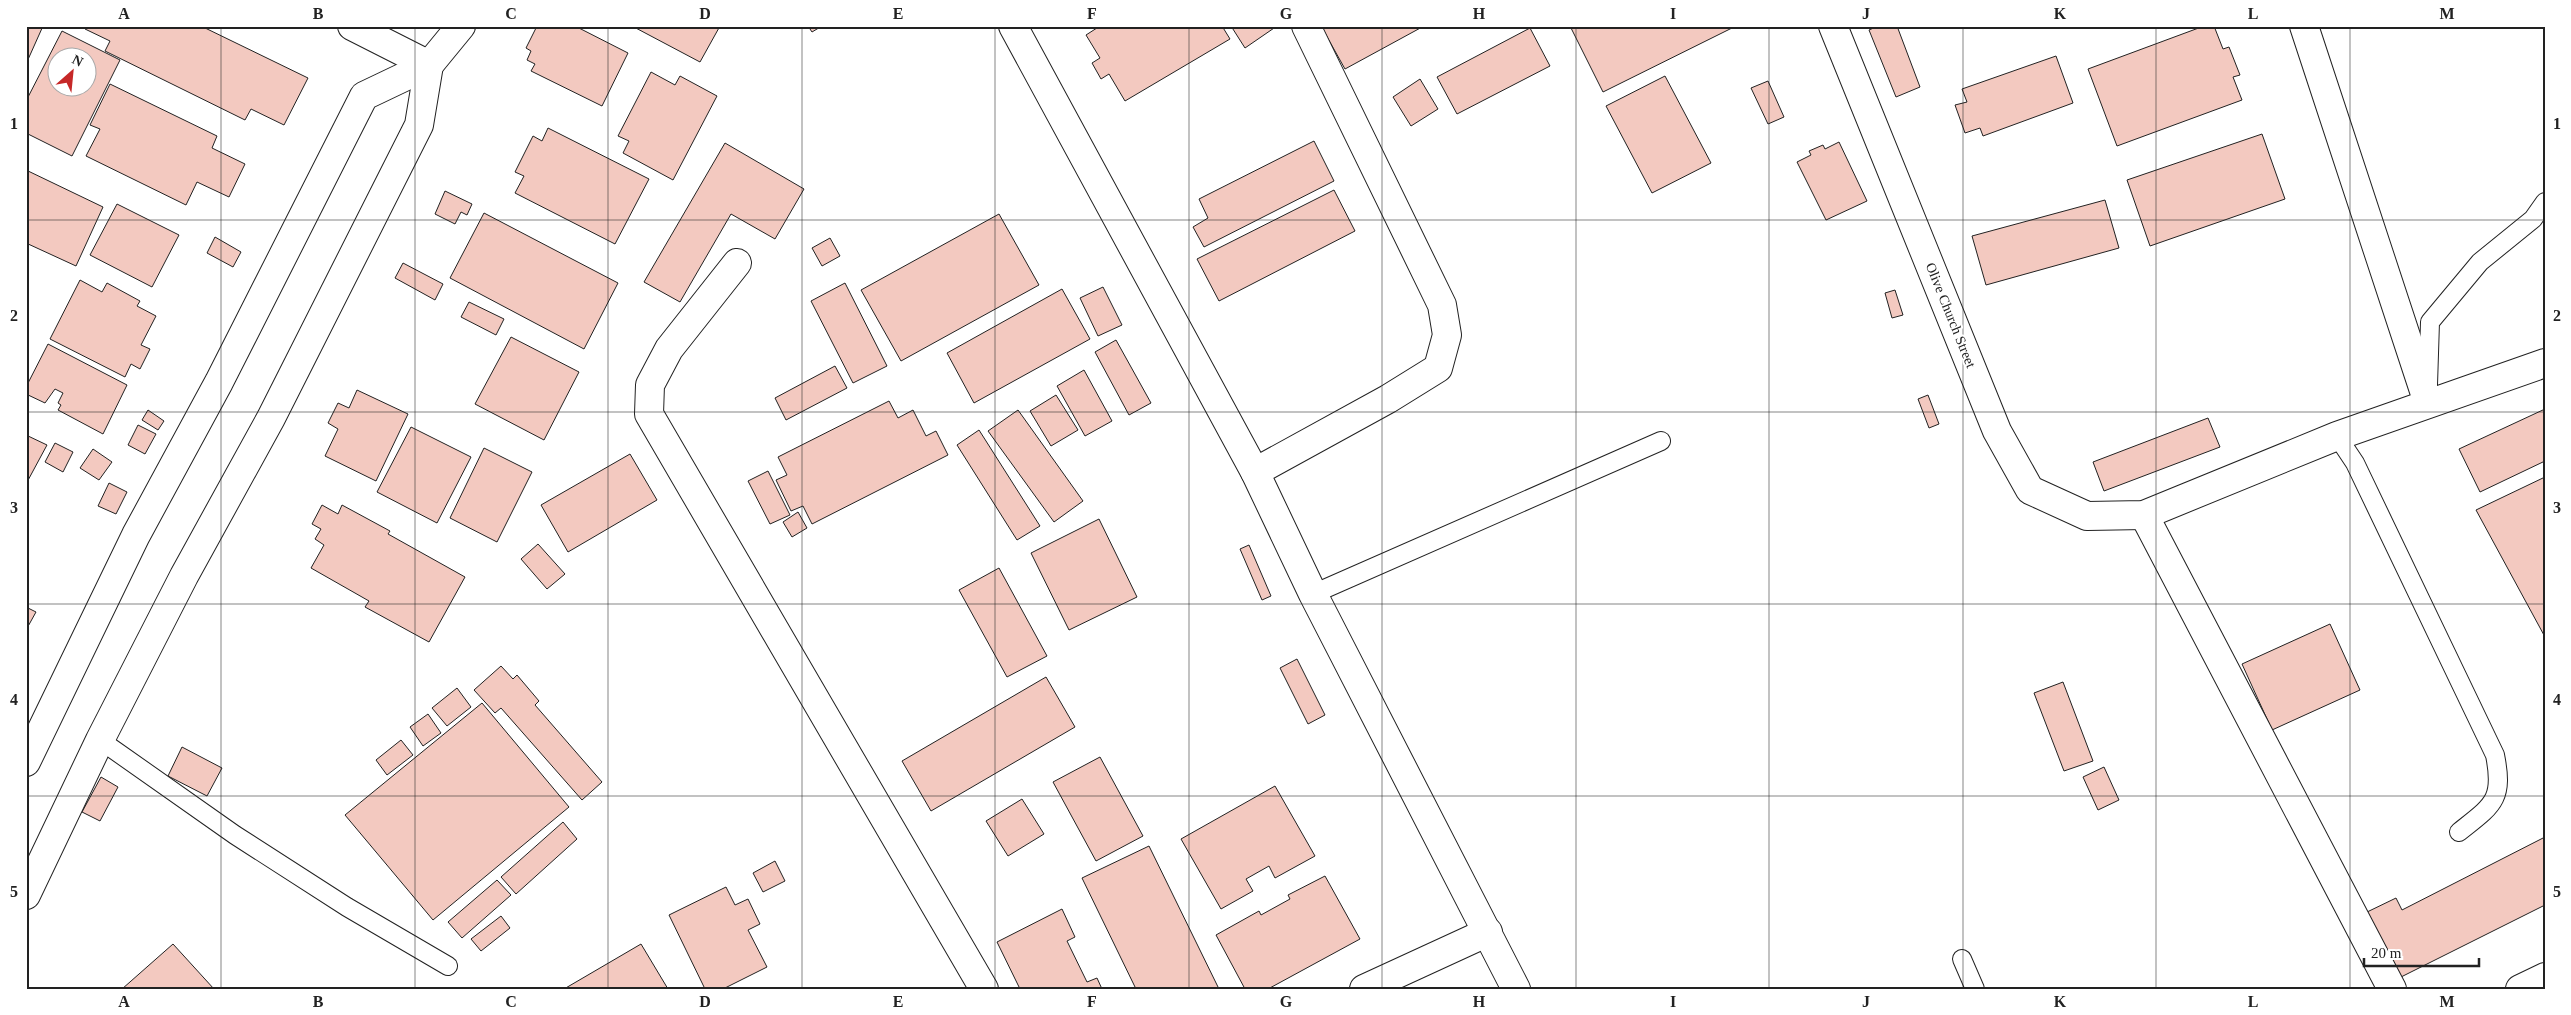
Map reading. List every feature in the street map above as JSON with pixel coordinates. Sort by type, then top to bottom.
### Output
[{"type":"street","points":[[352,26],[429,65]]},
{"type":"street","points":[[26,762],[136,535],[219,382],[364,96],[429,65],[461,26]]},
{"type":"street","points":[[1013,26],[1255,472],[1313,594],[1516,989]]},
{"type":"street","points":[[1255,472],[1388,399],[1438,368],[1447,335],[1442,305],[1306,26]]},
{"type":"street","name":"Olive Church Street","points":[[1833,26],[1997,430],[2030,490],[2087,516],[2144,515]]},
{"type":"street","points":[[2304,26],[2428,403]]},
{"type":"street","points":[[26,895],[100,740],[184,576],[271,418],[420,125],[429,65]]},
{"type":"street","points":[[737,263],[669,349],[650,385],[649,414],[984,989]]},
{"type":"street","points":[[2392,989],[2144,515],[2337,436],[2545,362]]},
{"type":"street","points":[[1364,989],[1488,932]]},
{"type":"street","points":[[2520,989],[2545,977]]},
{"type":"lane","points":[[2428,403],[2430,322],[2480,262],[2532,219],[2545,202]]},
{"type":"lane","points":[[2337,436],[2355,463],[2495,755],[2500,780],[2490,807],[2459,832]]},
{"type":"lane","points":[[1313,594],[1661,441]]},
{"type":"lane","points":[[100,740],[243,840],[346,907],[448,966]]},
{"type":"lane","points":[[1962,959],[1975,989]]},
{"type":"building","points":[[26,26],[43,26],[26,64]]},
{"type":"building","points":[[86,26],[201,26],[308,78],[284,125],[251,109],[245,120],[105,51],[110,41],[85,29]]},
{"type":"building","points":[[537,26],[553,28],[554,26],[575,26],[628,53],[602,106],[531,71],[535,64],[527,60],[531,51],[526,48]]},
{"type":"building","points":[[632,26],[720,26],[700,62]]},
{"type":"building","points":[[808,26],[822,26],[812,32]]},
{"type":"building","points":[[1100,26],[1222,26],[1230,39],[1125,101],[1109,74],[1101,79],[1092,63],[1100,58],[1086,35]]},
{"type":"building","points":[[1231,26],[1277,26],[1245,48]]},
{"type":"building","points":[[1321,26],[1424,26],[1345,69]]},
{"type":"building","points":[[1570,26],[1736,26],[1603,92]]},
{"type":"building","points":[[1878,26],[1897,26],[1920,87],[1896,97],[1869,30]]},
{"type":"building","points":[[2204,26],[2214,26],[2223,49],[2229,47],[2240,75],[2233,77],[2242,100],[2117,146],[2088,69]]},
{"type":"building","points":[[1530,28],[1550,66],[1457,114],[1437,77]]},
{"type":"building","points":[[62,31],[96,48],[53,48]]},
{"type":"building","points":[[98,49],[120,60],[72,156],[26,133],[26,101],[48,58],[48,98],[98,98]]},
{"type":"building","points":[[2056,56],[2073,103],[1983,136],[1980,128],[1965,133],[1955,105],[1967,102],[1962,89]]},
{"type":"building","points":[[651,72],[675,85],[680,76],[717,96],[673,180],[623,153],[629,141],[618,136]]},
{"type":"building","points":[[1665,76],[1711,163],[1652,193],[1606,106]]},
{"type":"building","points":[[1420,79],[1438,109],[1411,126],[1393,97]]},
{"type":"building","points":[[1768,81],[1784,117],[1768,124],[1751,88]]},
{"type":"building","points":[[110,84],[217,136],[212,148],[245,164],[229,197],[197,182],[186,205],[86,156],[100,129],[90,125]]},
{"type":"building","points":[[548,128],[649,179],[615,244],[515,193],[524,176],[515,172],[533,136],[542,141]]},
{"type":"building","points":[[2262,134],[2285,199],[2150,246],[2127,180]]},
{"type":"building","points":[[1314,141],[1334,181],[1204,247],[1193,227],[1208,218],[1199,199]]},
{"type":"building","points":[[1839,142],[1867,201],[1826,220],[1797,162],[1811,155],[1809,151],[1823,145],[1825,149]]},
{"type":"building","points":[[725,143],[804,189],[775,239],[731,214],[680,302],[644,282]]},
{"type":"building","points":[[26,170],[103,207],[76,266],[26,243]]},
{"type":"building","points":[[1334,190],[1355,231],[1219,301],[1197,259]]},
{"type":"building","points":[[445,191],[472,204],[467,215],[461,212],[455,224],[435,214]]},
{"type":"building","points":[[2105,200],[2119,248],[1986,285],[1972,236]]},
{"type":"building","points":[[117,204],[179,235],[152,287],[90,255]]},
{"type":"building","points":[[484,213],[618,283],[584,349],[450,278]]},
{"type":"building","points":[[999,214],[1039,285],[901,361],[861,290]]},
{"type":"building","points":[[215,237],[241,252],[233,267],[207,253]]},
{"type":"building","points":[[830,238],[840,256],[822,266],[812,248]]},
{"type":"building","points":[[403,263],[443,284],[435,300],[395,278]]},
{"type":"building","points":[[80,280],[102,292],[107,283],[140,301],[137,306],[156,316],[141,345],[150,349],[140,369],[131,364],[125,377],[50,339]]},
{"type":"building","points":[[845,283],[887,366],[853,383],[811,301]]},
{"type":"building","points":[[1103,287],[1122,325],[1098,336],[1080,298]]},
{"type":"building","points":[[1062,289],[1090,339],[974,403],[947,353]]},
{"type":"building","points":[[1895,290],[1903,315],[1892,318],[1885,293]]},
{"type":"building","points":[[469,302],[504,319],[496,335],[461,317]]},
{"type":"building","points":[[511,337],[579,372],[544,440],[475,404]]},
{"type":"building","points":[[1116,340],[1151,403],[1129,415],[1095,352]]},
{"type":"building","points":[[48,344],[127,385],[103,434],[58,410],[61,405],[58,403],[63,393],[55,389],[45,403],[26,394],[26,387]]},
{"type":"building","points":[[835,366],[847,388],[786,420],[775,398]]},
{"type":"building","points":[[1084,370],[1112,421],[1085,436],[1057,386]]},
{"type":"building","points":[[357,390],[408,414],[376,481],[325,456],[338,429],[328,423],[338,403],[349,408]]},
{"type":"building","points":[[1056,395],[1078,430],[1051,446],[1030,411]]},
{"type":"building","points":[[1928,395],[1939,424],[1929,428],[1918,399]]},
{"type":"building","points":[[889,401],[898,418],[913,410],[926,436],[936,431],[948,455],[812,524],[803,506],[791,511],[776,480],[787,475],[778,457]]},
{"type":"building","points":[[2545,409],[2545,461],[2480,492],[2459,449]]},
{"type":"building","points":[[148,410],[164,421],[158,430],[142,420]]},
{"type":"building","points":[[1018,410],[1083,501],[1054,522],[988,431]]},
{"type":"building","points":[[2208,418],[2220,447],[2104,491],[2093,462]]},
{"type":"building","points":[[138,425],[156,434],[145,454],[128,445]]},
{"type":"building","points":[[411,427],[471,457],[437,523],[377,492]]},
{"type":"building","points":[[979,430],[1040,526],[1017,540],[957,445]]},
{"type":"building","points":[[26,435],[47,445],[26,484]]},
{"type":"building","points":[[55,443],[73,452],[63,472],[45,462]]},
{"type":"building","points":[[484,448],[532,472],[497,542],[450,518]]},
{"type":"building","points":[[93,449],[112,462],[99,480],[80,468]]},
{"type":"building","points":[[630,454],[657,500],[568,552],[541,505]]},
{"type":"building","points":[[768,471],[790,515],[770,524],[748,481]]},
{"type":"building","points":[[2545,477],[2545,637],[2476,510]]},
{"type":"building","points":[[109,483],[127,492],[116,514],[98,506]]},
{"type":"building","points":[[322,505],[338,514],[342,505],[390,531],[388,534],[465,577],[429,642],[365,607],[369,601],[311,568],[324,545],[315,539],[321,529],[312,524]]},
{"type":"building","points":[[798,512],[807,528],[792,537],[783,522]]},
{"type":"building","points":[[1099,519],[1137,597],[1069,630],[1031,553]]},
{"type":"building","points":[[538,544],[565,574],[547,589],[521,559]]},
{"type":"building","points":[[1249,545],[1271,596],[1262,600],[1240,549]]},
{"type":"building","points":[[999,568],[1047,656],[1007,677],[959,590]]},
{"type":"building","points":[[26,607],[36,612],[26,630]]},
{"type":"building","points":[[2330,624],[2360,690],[2272,730],[2242,664]]},
{"type":"building","points":[[1297,659],[1325,715],[1308,724],[1280,668]]},
{"type":"building","points":[[501,666],[513,679],[517,675],[539,701],[535,705],[602,782],[582,800],[501,708],[495,713],[474,690]]},
{"type":"building","points":[[1046,677],[1075,727],[931,811],[902,761]]},
{"type":"building","points":[[2063,682],[2093,761],[2064,771],[2034,693]]},
{"type":"building","points":[[457,688],[471,707],[447,726],[432,708]]},
{"type":"building","points":[[482,703],[569,807],[433,920],[345,815]]},
{"type":"building","points":[[428,714],[441,733],[423,746],[410,727]]},
{"type":"building","points":[[401,740],[413,755],[387,775],[376,760]]},
{"type":"building","points":[[182,747],[222,768],[207,796],[168,776]]},
{"type":"building","points":[[1100,757],[1143,836],[1096,861],[1053,782]]},
{"type":"building","points":[[2104,767],[2119,800],[2098,810],[2083,777]]},
{"type":"building","points":[[101,777],[118,787],[100,821],[82,812]]},
{"type":"building","points":[[1275,786],[1315,856],[1275,878],[1269,866],[1246,879],[1253,891],[1221,909],[1181,839]]},
{"type":"building","points":[[1022,799],[1044,834],[1008,856],[986,821]]},
{"type":"building","points":[[563,822],[577,839],[516,894],[501,877]]},
{"type":"building","points":[[2545,837],[2545,905],[2399,978],[2365,913],[2396,898],[2402,910]]},
{"type":"building","points":[[1149,846],[1219,989],[1136,989],[1082,878]]},
{"type":"building","points":[[775,861],[785,881],[763,892],[753,873]]},
{"type":"building","points":[[1325,876],[1360,939],[1268,989],[1245,989],[1216,935],[1259,911],[1261,915],[1290,899],[1288,895]]},
{"type":"building","points":[[497,880],[511,895],[462,938],[448,922]]},
{"type":"building","points":[[726,887],[735,905],[748,899],[760,924],[748,930],[767,967],[723,989],[705,989],[669,915]]},
{"type":"building","points":[[1062,909],[1075,937],[1067,941],[1087,982],[1097,978],[1102,989],[1020,989],[997,942]]},
{"type":"building","points":[[501,916],[510,928],[481,951],[471,939]]},
{"type":"building","points":[[173,944],[214,989],[122,989]]},
{"type":"building","points":[[641,944],[668,989],[564,989]]}]
